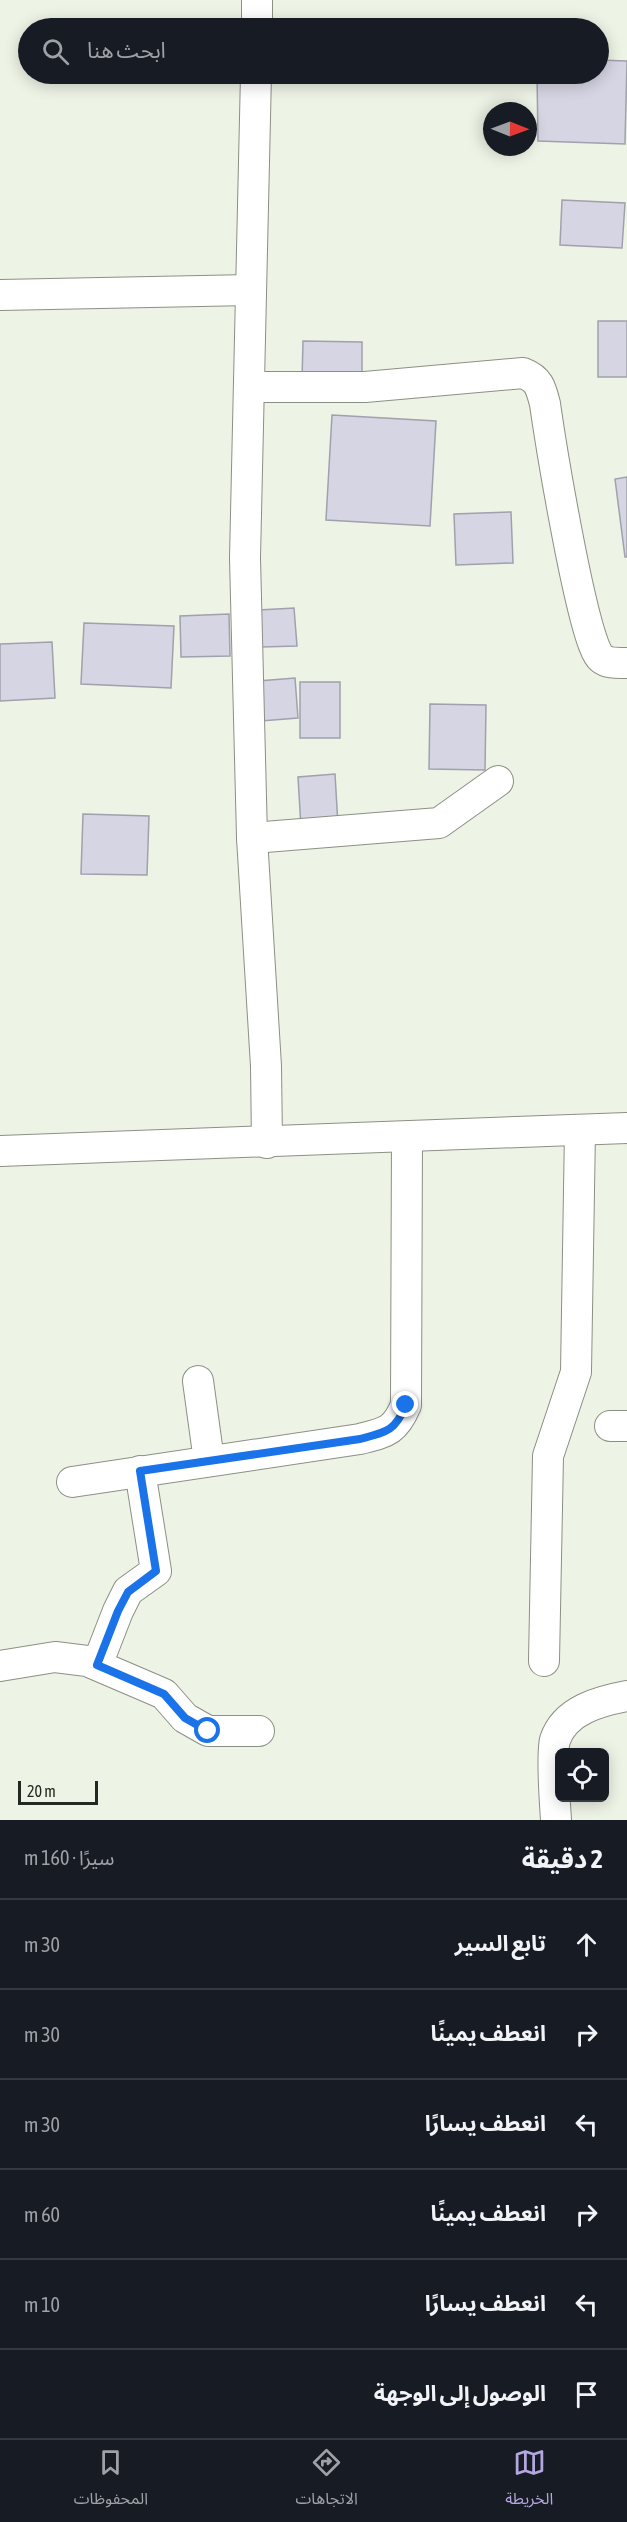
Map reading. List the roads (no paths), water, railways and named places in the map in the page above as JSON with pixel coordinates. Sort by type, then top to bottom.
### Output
[{"type":"street","points":[[257,0],[257,18]]},
{"type":"street","points":[[256,84],[245,558],[252,838],[266,1066],[267,1143]]},
{"type":"street","points":[[0,295],[251,290]]},
{"type":"street","points":[[249,387],[365,387],[523,373],[534,377],[540,386],[545,404],[577,579],[591,640],[599,657],[611,663],[627,663]]},
{"type":"street","points":[[252,838],[439,823],[498,781]]},
{"type":"street","points":[[2,1146],[267,1143],[627,1128]]},
{"type":"street","points":[[544,1661],[549,1456],[576,1372],[580,1130]]},
{"type":"street","points":[[72,1482],[360,1439],[386,1432],[399,1422],[406,1405],[407,1137]]},
{"type":"street","points":[[198,1381],[209,1461]]},
{"type":"street","points":[[97,1665],[128,1592],[156,1571],[140,1471]]},
{"type":"street","points":[[0,1666],[55,1657],[87,1661],[164,1694],[185,1718],[208,1731],[259,1731]]},
{"type":"street","points":[[556,1820],[555,1741],[566,1722],[593,1703],[627,1696]]}]
